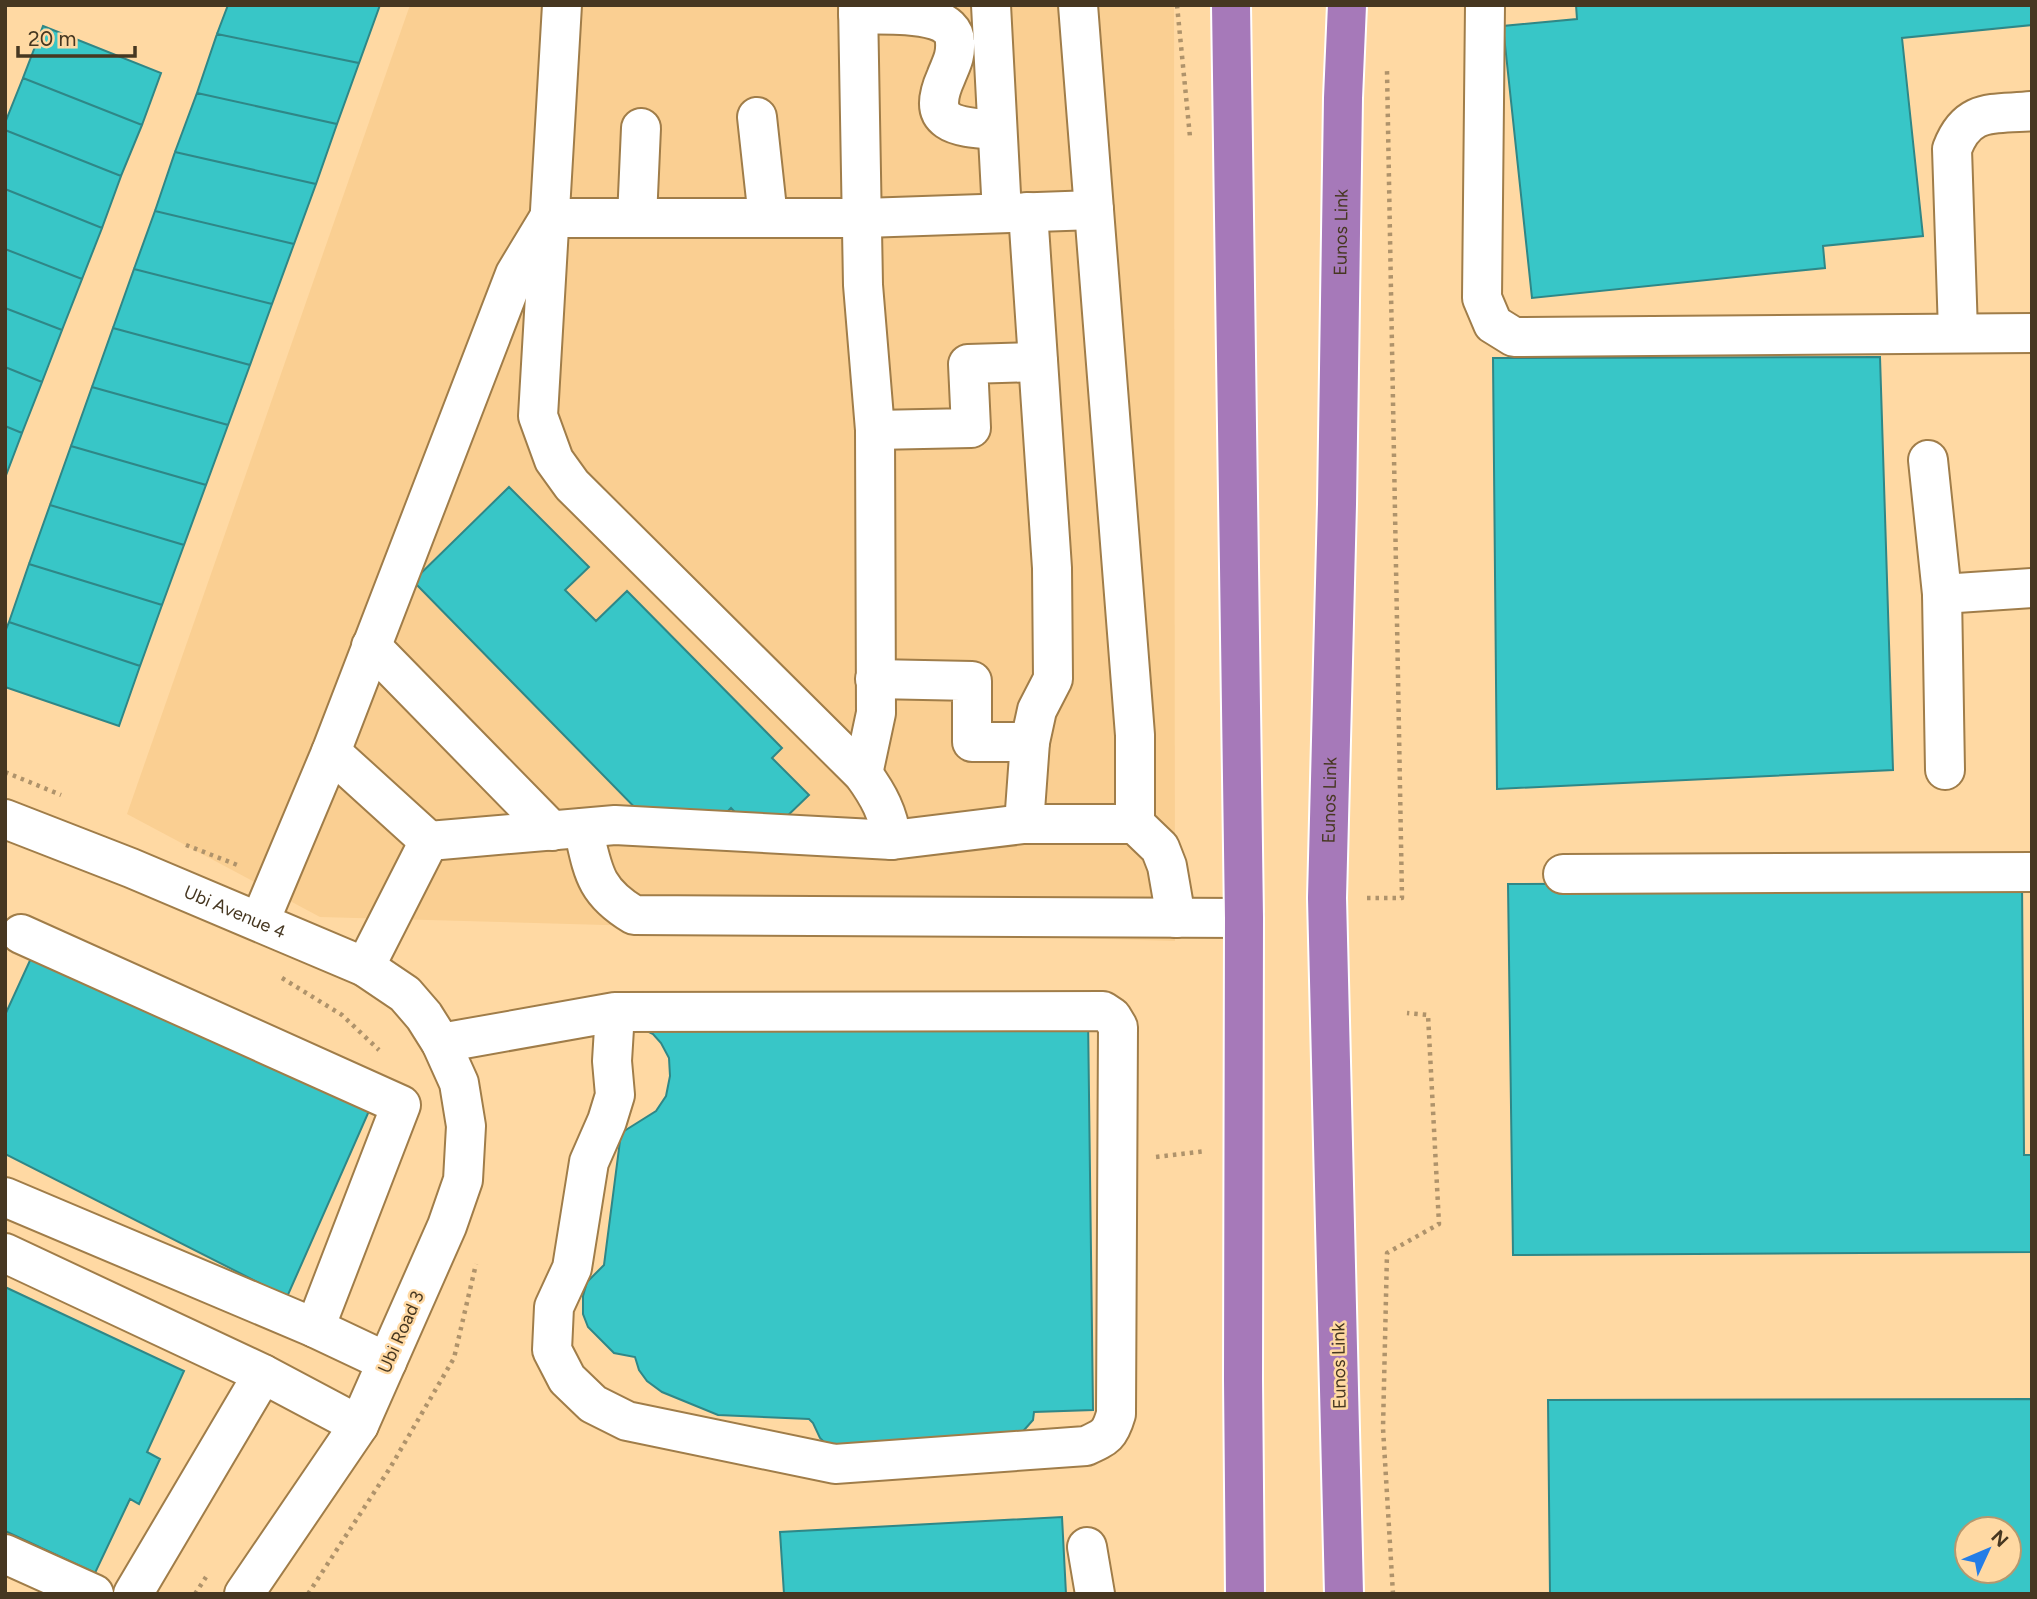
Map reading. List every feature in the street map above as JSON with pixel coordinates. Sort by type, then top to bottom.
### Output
[{"type":"highway","name":"Eunos Link","points":[[1344,1594],[1327,898],[1347,5]]},
{"type":"highway","points":[[1229,15],[1244,918],[1245,1594]]},
{"type":"street","points":[[562,5],[538,416],[554,460],[572,485],[863,774],[880,796],[889,818],[892,840]]},
{"type":"street","points":[[991,5],[997,130],[1015,213],[1038,362],[1052,568],[1053,679],[1037,710],[1030,742],[1024,824]]},
{"type":"street","points":[[1078,5],[1135,736],[1135,824]]},
{"type":"street","points":[[1485,5],[1482,298],[1493,324],[1514,337],[2032,333]]},
{"type":"street","points":[[863,774],[876,713],[875,430],[863,285],[864,218],[860,169],[858,10],[923,17],[947,26],[955,35],[956,56],[938,98],[938,109],[944,118],[967,128],[997,130]]},
{"type":"street","points":[[1958,332],[1952,149],[1959,130],[1971,119],[2032,111]]},
{"type":"street","points":[[757,117],[768,218]]},
{"type":"street","points":[[637,218],[641,128]]},
{"type":"street","points":[[549,218],[864,218],[1094,210]]},
{"type":"street","points":[[260,921],[331,752],[515,274],[549,218]]},
{"type":"street","points":[[875,430],[971,428],[968,364],[1038,362]]},
{"type":"street","points":[[1928,460],[1942,594],[1945,770]]},
{"type":"street","points":[[1942,594],[2032,588]]},
{"type":"street","points":[[371,646],[567,830],[595,878],[616,904],[634,915],[1244,918]]},
{"type":"street","points":[[876,679],[972,681],[972,742],[1030,742]]},
{"type":"street","points":[[331,752],[429,841],[615,825],[892,840],[1024,824],[1135,824],[1160,848],[1167,866],[1176,918]]},
{"type":"street","name":"Ubi Avenue 4","points":[[5,819],[260,921],[365,967],[405,994],[424,1016],[440,1043]]},
{"type":"street","points":[[365,967],[429,841]]},
{"type":"street","points":[[1563,874],[2032,872]]},
{"type":"street","points":[[21,934],[401,1105],[315,1328]]},
{"type":"street","points":[[440,1043],[615,1012],[1103,1011],[1112,1017],[1118,1027],[1116,1414],[1111,1432],[1086,1446],[835,1464],[627,1421],[593,1404],[567,1379],[552,1350],[552,1339],[554,1307],[572,1268],[589,1162],[615,1096],[612,1061],[615,1012]]},
{"type":"street","name":"Ubi Road 3","points":[[244,1594],[359,1425],[447,1226],[463,1180],[466,1126],[459,1083],[440,1043]]},
{"type":"street","points":[[5,1197],[315,1328],[387,1362]]},
{"type":"street","points":[[5,1253],[263,1374],[359,1425]]},
{"type":"street","points":[[133,1594],[263,1374]]},
{"type":"street","points":[[1087,1547],[1095,1594]]},
{"type":"street","points":[[5,1554],[94,1594]]},
{"type":"path","points":[[1387,61],[1402,898]]},
{"type":"path","points":[[270,971],[342,1014],[387,1058]]},
{"type":"path","points":[[1393,1594],[1383,1428],[1387,1253],[1439,1224],[1428,1015],[1407,1013]]},
{"type":"path","points":[[1143,1159],[1208,1151]]},
{"type":"path","points":[[195,1594],[210,1572]]},
{"type":"shaded area","points":[[410,5],[1174,5],[1175,941],[320,917],[127,814]]},
{"type":"building","points":[[228,5],[380,5],[359,63],[217,34]]},
{"type":"building","points":[[1576,5],[2032,5],[2032,25],[1902,38],[1923,236],[1823,246],[1825,268],[1532,298],[1503,26],[1577,19]]},
{"type":"building","points":[[43,26],[161,73],[142,125],[23,78]]},
{"type":"building","points":[[217,34],[359,63],[337,124],[197,93]]},
{"type":"building","points":[[23,78],[142,125],[121,176],[5,130],[5,123]]},
{"type":"building","points":[[197,93],[337,124],[316,184],[175,152]]},
{"type":"building","points":[[5,130],[121,176],[102,228],[5,189]]},
{"type":"building","points":[[175,152],[316,184],[294,244],[155,211]]},
{"type":"building","points":[[5,189],[102,228],[82,279],[5,249]]},
{"type":"building","points":[[155,211],[294,244],[272,304],[134,269]]},
{"type":"building","points":[[5,249],[82,279],[62,330],[5,308]]},
{"type":"building","points":[[134,269],[272,304],[250,365],[113,328]]},
{"type":"building","points":[[5,308],[62,330],[42,382],[5,367]]},
{"type":"building","points":[[113,328],[250,365],[228,425],[92,387]]},
{"type":"building","points":[[1880,357],[1893,770],[1497,789],[1493,358]]},
{"type":"building","points":[[5,367],[42,382],[22,433],[5,426]]},
{"type":"building","points":[[92,387],[228,425],[206,485],[71,446]]},
{"type":"building","points":[[5,426],[22,433],[5,478]]},
{"type":"building","points":[[71,446],[206,485],[184,545],[50,505]]},
{"type":"building","points":[[509,487],[589,567],[565,590],[596,621],[627,591],[782,748],[772,758],[809,795],[780,823],[745,823],[731,808],[716,823],[650,823],[413,581]]},
{"type":"building","points":[[50,505],[184,545],[162,605],[29,564]]},
{"type":"building","points":[[29,564],[162,605],[140,666],[9,622]]},
{"type":"building","points":[[9,622],[140,666],[119,726],[5,687],[5,632]]},
{"type":"building","points":[[2022,881],[2024,1155],[2032,1155],[2032,1252],[1513,1255],[1508,884]]},
{"type":"building","points":[[32,956],[369,1111],[287,1297],[5,1154],[5,1015]]},
{"type":"building","points":[[1088,1016],[1093,1410],[1034,1412],[1033,1420],[1017,1438],[831,1449],[820,1438],[809,1419],[718,1415],[662,1392],[647,1381],[639,1370],[635,1357],[614,1353],[588,1327],[583,1314],[583,1296],[587,1282],[604,1265],[621,1133],[656,1111],[666,1096],[670,1076],[669,1058],[661,1043],[653,1034],[641,1028]]},
{"type":"building","points":[[5,1287],[184,1371],[147,1452],[160,1459],[139,1504],[130,1499],[95,1573],[5,1531]]},
{"type":"building","points":[[2032,1399],[2032,1594],[1550,1594],[1548,1400]]},
{"type":"building","points":[[1062,1517],[1066,1594],[784,1594],[780,1532]]}]
